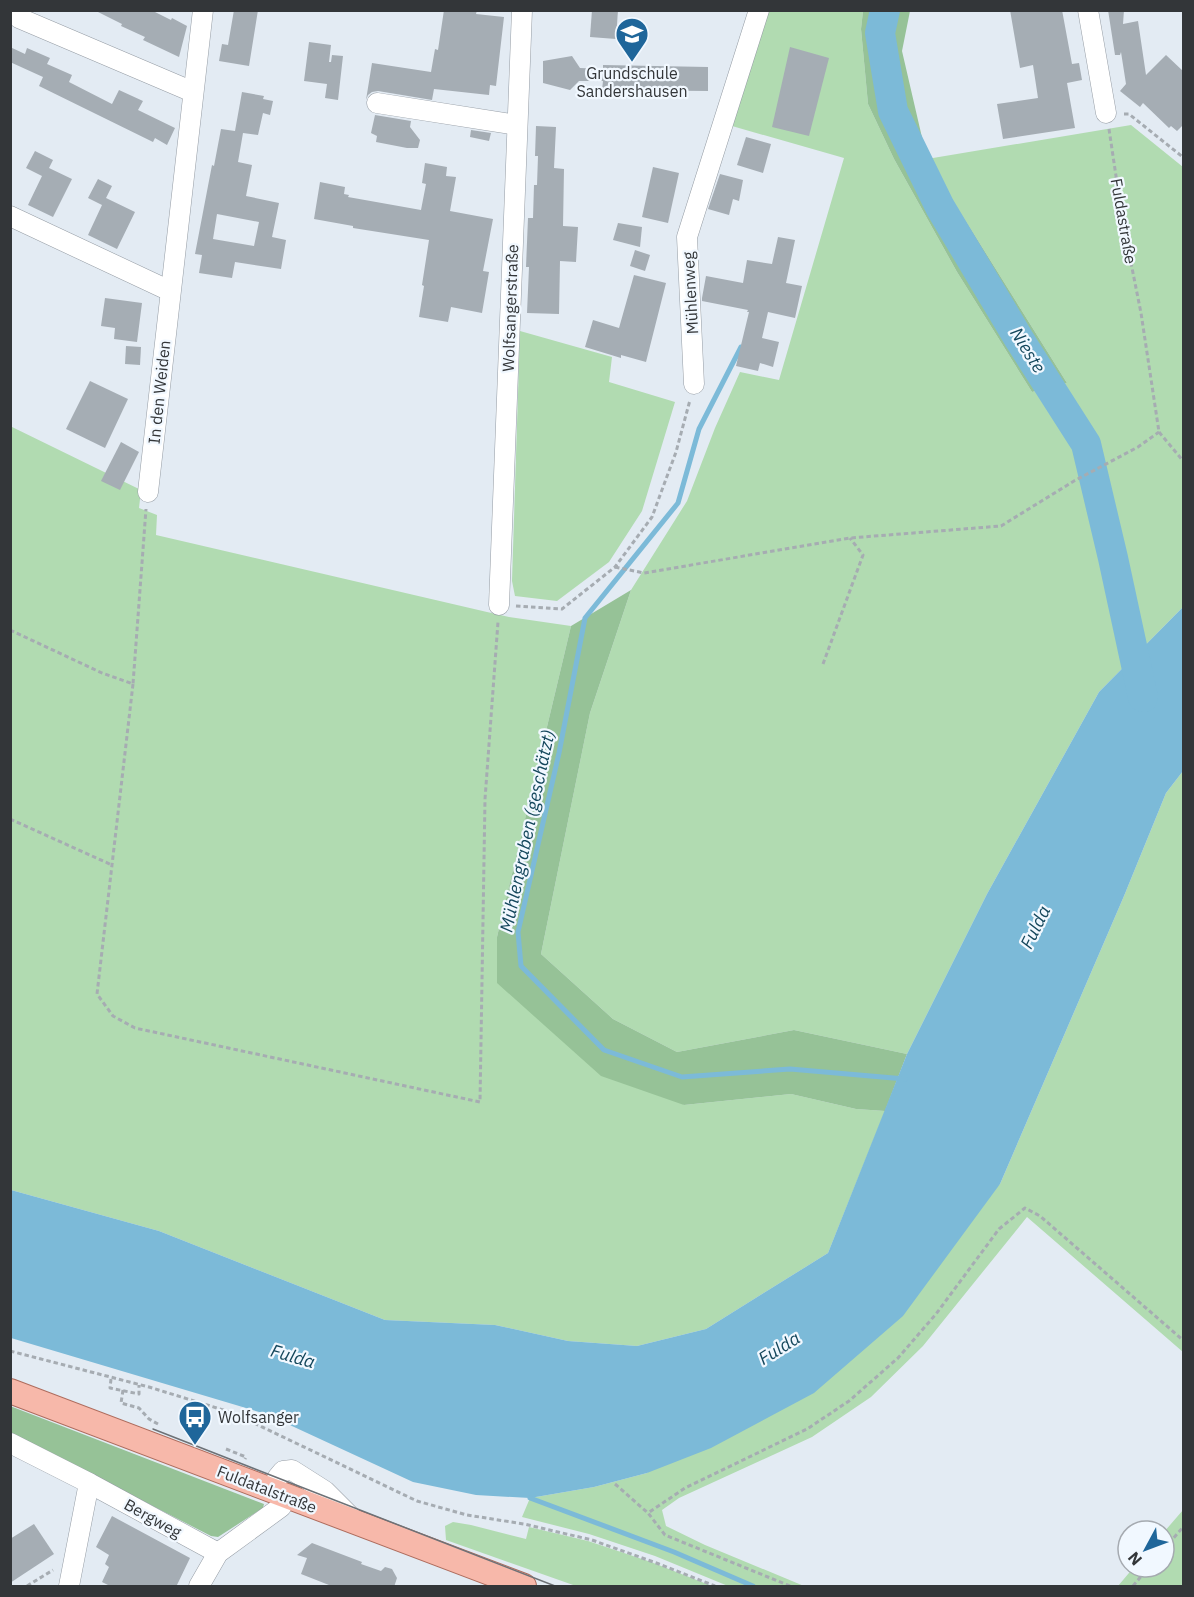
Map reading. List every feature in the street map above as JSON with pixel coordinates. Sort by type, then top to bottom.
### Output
[{"type":"main road","name":"Fuldatalstraße","points":[[10,1391],[524,1587]]},
{"type":"street","points":[[14,10],[19,18],[193,92]]},
{"type":"street","name":"In den Weiden","points":[[148,492],[203,10]]},
{"type":"street","name":"Wolfsangerstraße","points":[[499,605],[522,10]]},
{"type":"street","name":"Mühlenweg","points":[[694,384],[687,237],[759,10]]},
{"type":"street","points":[[1088,10],[1106,113]]},
{"type":"street","points":[[377,103],[517,125]]},
{"type":"street","points":[[10,216],[170,291]]},
{"type":"street","name":"Bergweg","points":[[10,1443],[218,1553]]},
{"type":"street","points":[[69,1587],[89,1483]]},
{"type":"street","points":[[199,1587],[218,1553],[281,1507],[279,1493]]},
{"type":"path","points":[[1106,113],[1128,114],[1184,158]]},
{"type":"path","name":"Fuldastraße","points":[[1106,113],[1123,223],[1141,313],[1158,432]]},
{"type":"path","points":[[148,492],[133,684],[97,994],[113,1016],[135,1028],[480,1102],[484,799],[499,605],[562,609],[615,567],[652,517],[676,452],[694,384]]},
{"type":"path","points":[[615,567],[644,573],[850,538],[1001,526],[1074,481],[1138,447],[1158,432],[1184,462]]},
{"type":"path","points":[[823,664],[863,555],[850,538]]},
{"type":"path","points":[[10,630],[102,673],[133,684]]},
{"type":"path","points":[[10,819],[112,865]]},
{"type":"path","points":[[648,1513],[685,1488],[807,1429],[849,1401],[898,1358],[936,1314],[999,1229],[1024,1208],[1040,1216],[1184,1341]]},
{"type":"path","points":[[10,1351],[149,1387],[233,1413],[417,1501],[467,1515],[524,1524],[592,1540],[715,1587]]},
{"type":"path","points":[[111,1378],[110,1388],[139,1394],[139,1385]]},
{"type":"path","points":[[121,1403],[123,1390]]},
{"type":"path","points":[[615,1484],[648,1513],[665,1535],[790,1587]]},
{"type":"path","points":[[27,1587],[75,1556]]},
{"type":"green space","points":[[766,11],[863,11],[861,29],[868,104],[894,159],[957,272],[1032,392],[1067,383],[927,159],[1131,125],[1183,167],[1183,607],[1099,692],[987,894],[907,1054],[794,1030],[677,1052],[613,1019],[541,954],[590,713],[631,590],[687,501],[715,428],[740,372],[779,380],[844,158],[732,126]]},
{"type":"green space","points":[[863,11],[910,11],[902,51],[927,159],[1067,383],[1032,392],[957,272],[894,159],[868,104],[861,29]]},
{"type":"green space","points":[[520,331],[612,357],[609,382],[675,402],[642,511],[609,562],[557,601],[515,596],[512,581]]},
{"type":"green space","points":[[10,426],[141,490],[139,508],[157,515],[156,535],[509,617],[571,626],[497,937],[684,1105],[791,1094],[856,1109],[885,1111],[828,1253],[706,1329],[637,1346],[568,1341],[495,1325],[385,1320],[159,1231],[11,1190]]},
{"type":"green space","points":[[631,590],[590,713],[541,954],[613,1019],[677,1052],[794,1030],[907,1054],[885,1111],[856,1109],[791,1094],[684,1105],[601,1076],[497,983],[497,937],[571,626]]},
{"type":"green space","points":[[1183,771],[1183,1352],[1027,1217],[923,1346],[871,1397],[812,1437],[679,1498],[662,1510],[666,1526],[705,1545],[804,1586],[728,1586],[655,1556],[589,1534],[522,1517],[530,1498],[594,1487],[647,1473],[1000,1184],[1166,793]]},
{"type":"green space","points":[[10,1406],[264,1504],[263,1508],[218,1537],[211,1536],[11,1433]]},
{"type":"green space","points":[[1183,1510],[1183,1586],[1118,1586],[1124,1579],[1176,1579],[1175,1519]]},
{"type":"green space","points":[[453,1522],[526,1539],[529,1527],[588,1541],[712,1586],[576,1586],[446,1540],[445,1526]]},
{"type":"water","name":"Fulda","points":[[1183,607],[1183,771],[1166,793],[1000,1184],[903,1316],[814,1393],[711,1448],[647,1473],[594,1487],[530,1498],[476,1495],[413,1482],[266,1414],[11,1338],[11,1190],[159,1231],[385,1320],[495,1325],[568,1341],[637,1346],[706,1329],[828,1253],[907,1054],[987,894],[1099,692]]},
{"type":"building","points":[[94,10],[151,10],[187,26],[179,57],[143,40],[145,37]]},
{"type":"building","points":[[234,10],[258,10],[249,66],[219,61],[222,44],[228,45]]},
{"type":"building","points":[[444,10],[477,10],[476,14],[504,17],[496,86],[490,85],[489,95],[434,89],[432,100],[378,91],[368,95],[366,100],[372,63],[431,72],[435,49],[438,50]]},
{"type":"building","points":[[592,10],[618,10],[616,39],[590,37]]},
{"type":"building","points":[[1010,10],[1062,10],[1072,64],[1079,63],[1082,80],[1067,83],[1075,128],[1003,139],[997,104],[1038,98],[1033,65],[1020,68]]},
{"type":"building","points":[[1108,10],[1124,10],[1123,24],[1138,21],[1146,75],[1166,55],[1184,72],[1184,124],[1177,131],[1171,126],[1169,128],[1143,103],[1140,107],[1120,91],[1126,84],[1121,52],[1120,55],[1115,55]]},
{"type":"building","points":[[309,42],[331,45],[329,62],[331,62],[332,55],[343,56],[338,100],[325,98],[327,84],[304,81]]},
{"type":"building","points":[[10,47],[25,54],[27,48],[50,58],[47,64],[72,75],[69,82],[112,104],[119,90],[143,101],[138,110],[175,128],[167,145],[155,138],[153,142],[39,86],[43,77],[10,62]]},
{"type":"building","points":[[790,47],[829,58],[809,136],[772,127]]},
{"type":"building","points":[[572,56],[580,68],[603,69],[603,65],[708,67],[708,91],[602,90],[603,81],[579,81],[570,90],[543,83],[543,61]]},
{"type":"building","points":[[242,92],[264,96],[263,99],[273,101],[270,115],[263,113],[258,135],[243,133],[238,162],[252,165],[246,196],[279,203],[272,237],[286,240],[281,269],[235,262],[232,278],[199,273],[202,255],[195,254],[221,129],[235,131]],"holes":[[[217,214],[259,222],[254,246],[213,239]]]},
{"type":"building","points":[[375,115],[411,121],[410,127],[420,140],[418,148],[376,142],[377,136],[371,133]]},
{"type":"building","points":[[536,126],[556,127],[554,168],[564,169],[563,226],[578,227],[576,262],[560,261],[559,314],[527,313],[528,218],[533,218],[534,185],[537,185]]},
{"type":"building","points":[[471,130],[491,133],[489,141],[470,137]]},
{"type":"building","points":[[746,137],[771,144],[763,173],[737,165]]},
{"type":"building","points":[[35,151],[53,160],[49,168],[72,179],[53,217],[28,205],[42,176],[26,168]]},
{"type":"building","points":[[425,163],[447,167],[446,176],[456,177],[450,211],[493,219],[483,271],[489,272],[482,313],[451,307],[448,322],[419,317],[429,240],[353,228],[353,226],[314,219],[320,182],[345,187],[344,194],[349,195],[348,197],[421,210],[426,184],[422,183]]},
{"type":"building","points":[[653,167],[679,173],[668,223],[642,217]]},
{"type":"building","points":[[720,174],[743,180],[739,201],[733,199],[729,215],[708,209]]},
{"type":"building","points":[[98,179],[112,186],[106,198],[135,212],[117,249],[88,235],[102,205],[88,198]]},
{"type":"building","points":[[618,223],[642,227],[640,247],[613,240]]},
{"type":"building","points":[[778,237],[795,240],[786,283],[802,286],[795,318],[768,312],[762,338],[779,342],[773,367],[760,363],[758,371],[736,366],[749,312],[702,301],[706,276],[743,283],[747,260],[772,264]]},
{"type":"building","points":[[635,250],[650,255],[645,271],[630,266]]},
{"type":"building","points":[[634,275],[666,283],[646,362],[621,355],[621,358],[585,347],[593,320],[619,328]]},
{"type":"building","points":[[105,298],[142,303],[137,342],[114,339],[115,328],[101,326]]},
{"type":"building","points":[[126,346],[141,347],[140,365],[125,364]]},
{"type":"building","points":[[90,381],[128,399],[105,448],[66,429]]},
{"type":"building","points":[[121,442],[139,452],[120,490],[101,481]]},
{"type":"building","points":[[112,1516],[190,1558],[176,1587],[112,1587],[102,1582],[109,1567],[105,1564],[109,1555],[96,1547]]},
{"type":"building","points":[[34,1524],[54,1554],[10,1583],[10,1539]]},
{"type":"building","points":[[312,1543],[381,1571],[385,1567],[392,1569],[397,1578],[394,1587],[334,1587],[301,1574],[307,1558],[297,1555]]},
{"type":"waterway","name":"Nieste","points":[[885,10],[880,33],[893,111],[940,207],[1019,339],[1086,444],[1143,697]]},
{"type":"waterway","name":"Mühlengraben (geschätzt)","points":[[741,347],[699,429],[678,503],[585,618],[559,753],[518,932],[521,966],[604,1050],[682,1077],[790,1069],[905,1079]]},
{"type":"waterway","points":[[530,1498],[674,1552],[753,1586]]},
{"type":"tram line","points":[[153,1429],[555,1586]]},
{"type":"place","name":"Grundschule Sandershausen","points":[[632,63]]},
{"type":"place","name":"Wolfsanger","points":[[195,1446]]}]
